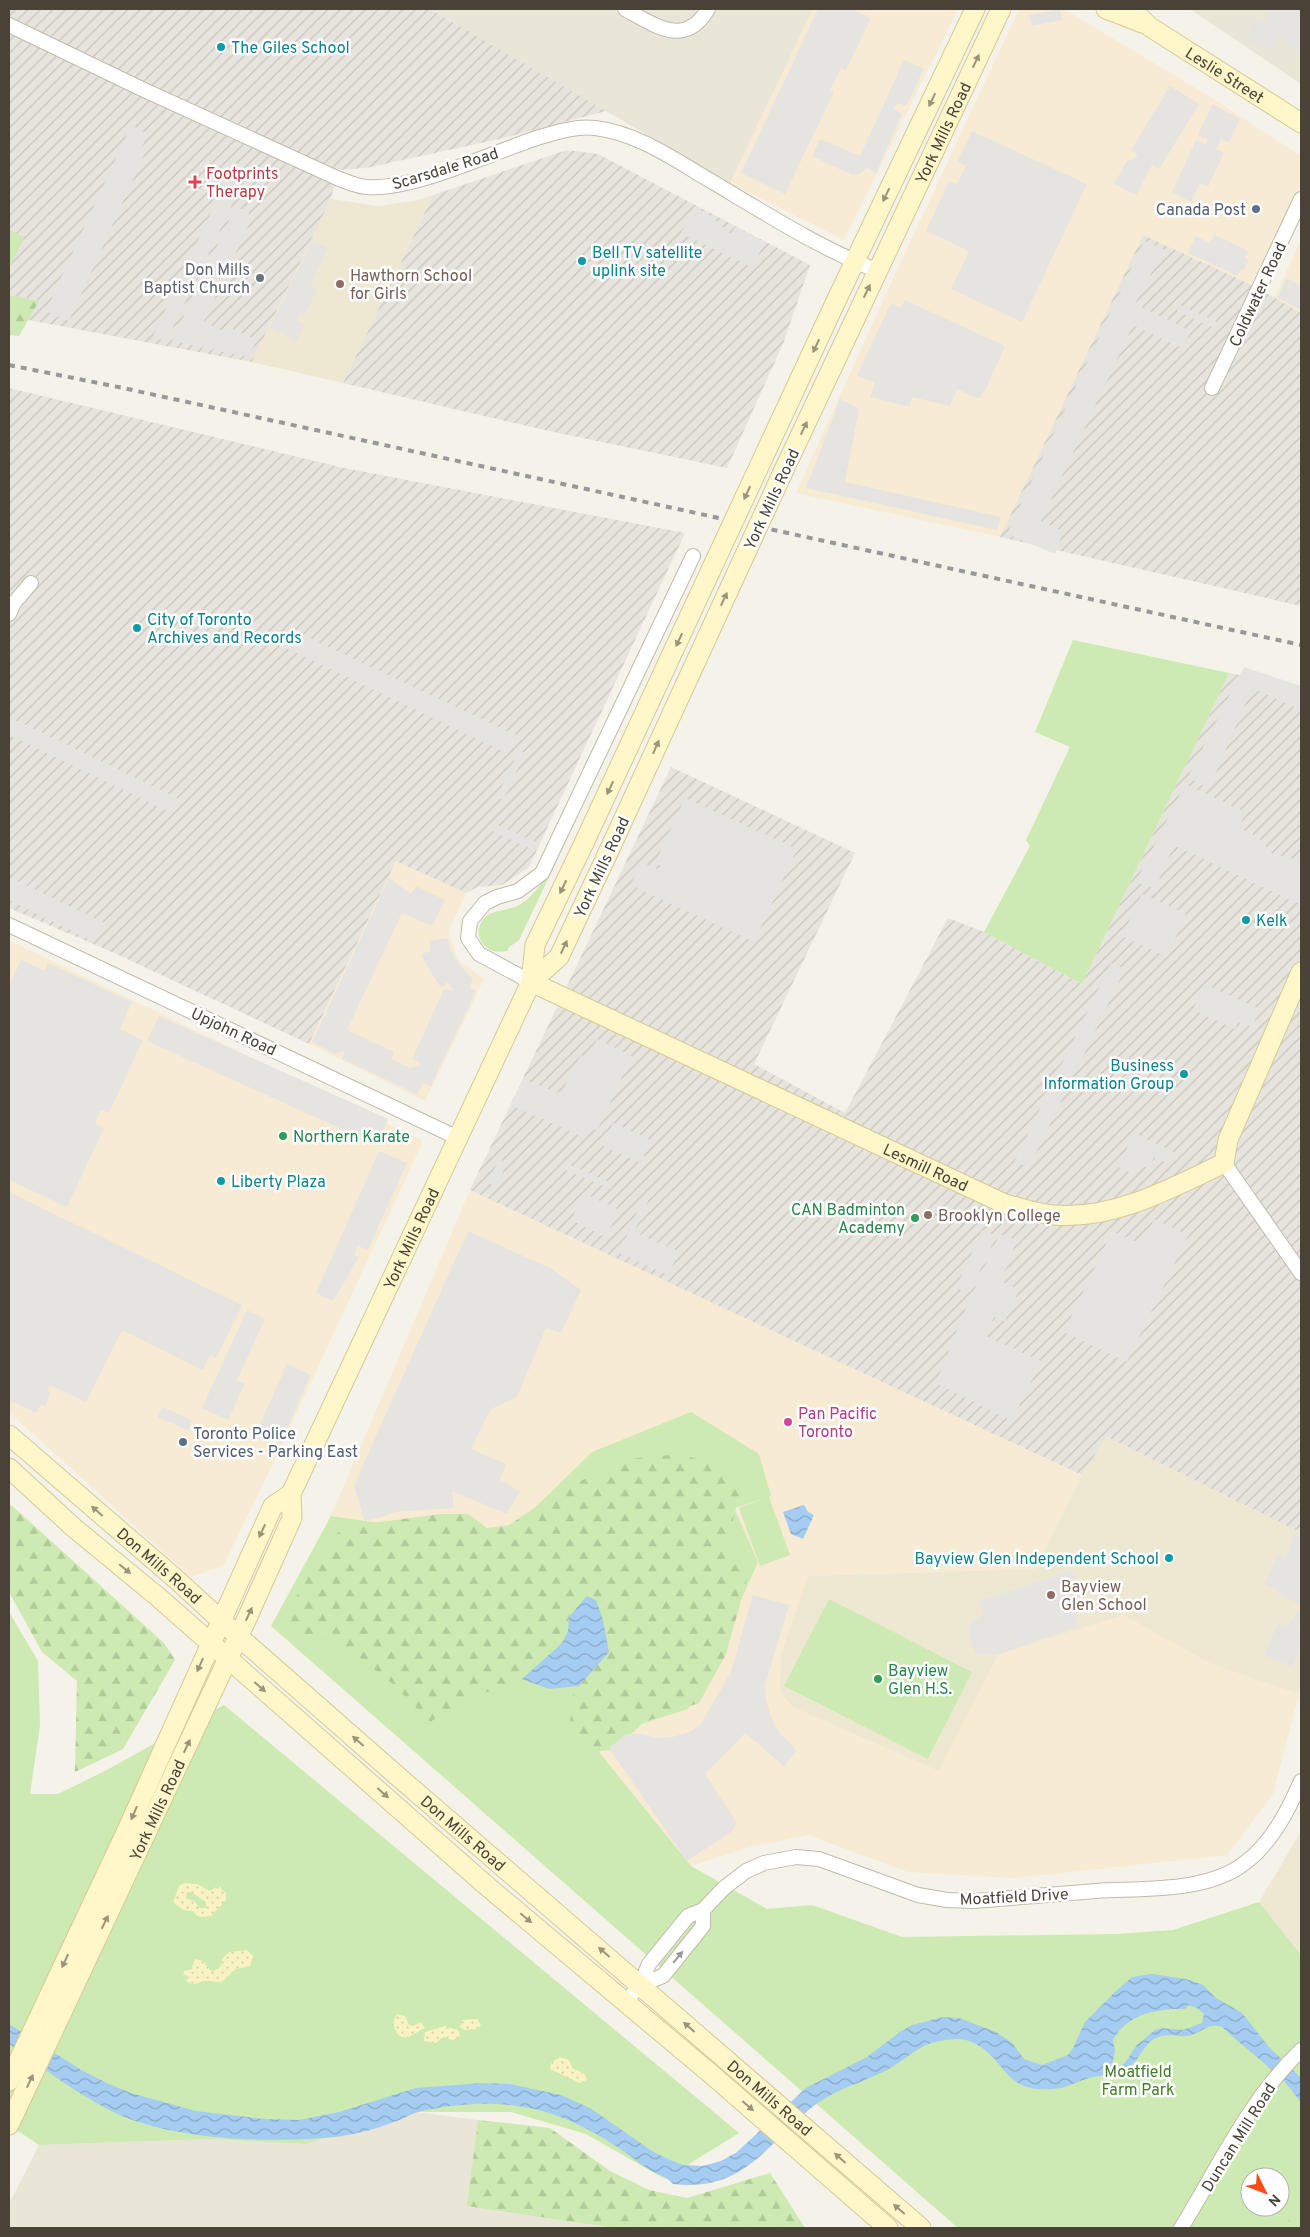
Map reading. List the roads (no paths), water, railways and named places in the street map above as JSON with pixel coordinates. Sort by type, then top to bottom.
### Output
[{"type":"main road","name":"York Mills Road","points":[[9,2125],[292,1518],[291,1494],[531,982],[535,945],[836,301],[975,9]]},
{"type":"main road","name":"York Mills Road","points":[[531,982],[559,957],[1000,9]]},
{"type":"main road","name":"Leslie Street","points":[[1106,9],[1150,27],[1301,123]]},
{"type":"main road","name":"Leslie Street","points":[[1131,9],[1150,27]]},
{"type":"main road","points":[[1224,1163],[1228,1140],[1301,972]]},
{"type":"main road","name":"Lesmill Road","points":[[531,982],[989,1196],[1030,1212],[1054,1215],[1101,1212],[1127,1205],[1178,1185],[1224,1163]]},
{"type":"main road","name":"Don Mills Road","points":[[9,1435],[921,2228]]},
{"type":"main road","name":"Don Mills Road","points":[[9,1468],[73,1527],[158,1597],[488,1886],[711,2074],[888,2228]]},
{"type":"main road","points":[[51,1506],[70,1488]]},
{"type":"main road","name":"York Mills Road","points":[[9,2081],[128,1828],[273,1506],[291,1494]]},
{"type":"street","points":[[626,9],[656,26],[669,31],[680,32],[699,24],[708,9]]},
{"type":"street","name":"Scarsdale Road","points":[[9,25],[142,89],[356,186],[380,187],[398,184],[551,134],[576,129],[597,128],[622,134],[647,144],[775,219],[855,262],[878,271]]},
{"type":"street","name":"Coldwater Road","points":[[1212,388],[1301,199]]},
{"type":"street","points":[[531,982],[479,954],[468,938],[470,921],[485,903],[497,897],[518,891],[542,873],[693,556]]},
{"type":"street","points":[[9,614],[14,604],[31,583]]},
{"type":"street","name":"Upjohn Road","points":[[9,925],[458,1138]]},
{"type":"street","points":[[1224,1163],[1301,1273]]},
{"type":"street","name":"Moatfield Drive","points":[[626,2002],[640,1985],[649,1964],[688,1916],[703,1910],[724,1888],[746,1870],[764,1863],[796,1857],[819,1859],[844,1866],[894,1888],[918,1895],[947,1900],[974,1901],[1190,1885],[1210,1881],[1225,1875],[1246,1863],[1265,1846],[1301,1782]]},
{"type":"street","name":"Duncan Mill Road","points":[[1181,2228],[1254,2106],[1273,2080],[1301,2050]]},
{"type":"water","points":[[804,1505],[808,1512],[814,1515],[803,1539],[791,1534],[783,1512]]},
{"type":"water","points":[[587,1596],[596,1600],[603,1620],[609,1652],[579,1686],[549,1689],[522,1679],[562,1643],[568,1631],[569,1617]]},
{"type":"water","points":[[1152,1974],[1186,1979],[1203,1985],[1216,1998],[1242,2013],[1269,2047],[1301,2078],[1301,2103],[1274,2072],[1222,2027],[1217,2026],[1208,2027],[1187,2036],[1166,2035],[1158,2037],[1146,2046],[1127,2069],[1083,2080],[1061,2088],[1041,2089],[1026,2087],[1007,2074],[992,2056],[982,2048],[969,2041],[949,2040],[923,2047],[887,2070],[823,2099],[798,2119],[753,2162],[737,2173],[719,2181],[698,2185],[673,2184],[604,2138],[579,2125],[531,2108],[506,2105],[452,2106],[422,2111],[367,2131],[343,2136],[297,2140],[222,2138],[174,2131],[132,2120],[113,2112],[60,2080],[9,2044],[9,2024],[83,2071],[131,2093],[196,2111],[265,2119],[299,2120],[339,2112],[416,2088],[482,2083],[510,2084],[561,2095],[590,2108],[652,2151],[683,2165],[702,2166],[721,2161],[737,2152],[806,2088],[867,2057],[912,2025],[943,2017],[959,2018],[996,2032],[1012,2043],[1024,2059],[1042,2065],[1068,2055],[1085,2022],[1132,1977]],"holes":[[[1189,2005],[1197,2008],[1204,2014],[1202,2023],[1183,2030],[1162,2028],[1155,2030],[1137,2045],[1124,2064],[1114,2067],[1112,2065],[1115,2051],[1113,2040],[1126,2024],[1144,2014],[1164,2010],[1185,2009]]]},
{"type":"railway","points":[[9,365],[123,388],[1301,645]]},
{"type":"place","name":"The Giles School","points":[[221,47]]},
{"type":"place","name":"Footprints Therapy","points":[[195,182]]},
{"type":"place","name":"Canada Post","points":[[1256,209]]},
{"type":"place","name":"Bell TV satellite uplink site","points":[[582,261]]},
{"type":"place","name":"Don Mills Baptist Church","points":[[260,278]]},
{"type":"place","name":"Hawthorn School for Girls","points":[[340,284]]},
{"type":"place","name":"City of Toronto Archives and Records","points":[[137,628]]},
{"type":"place","name":"Kelk","points":[[1246,920]]},
{"type":"place","name":"Business Information Group","points":[[1184,1074]]},
{"type":"place","name":"Northern Karate","points":[[283,1136]]},
{"type":"place","name":"Liberty Plaza","points":[[221,1181]]},
{"type":"place","name":"Brooklyn College","points":[[928,1215]]},
{"type":"place","name":"CAN Badminton Academy","points":[[915,1218]]},
{"type":"place","name":"Pan Pacific Toronto","points":[[788,1422]]},
{"type":"place","name":"Toronto Police Services - Parking East","points":[[183,1442]]},
{"type":"place","name":"Bayview Glen Independent School","points":[[1169,1558]]},
{"type":"place","name":"Bayview Glen School","points":[[1051,1595]]},
{"type":"place","name":"Bayview Glen H.S.","points":[[878,1679]]},
{"type":"park label","name":"Moatfield Farm Park","points":[[1138,2080]]}]
